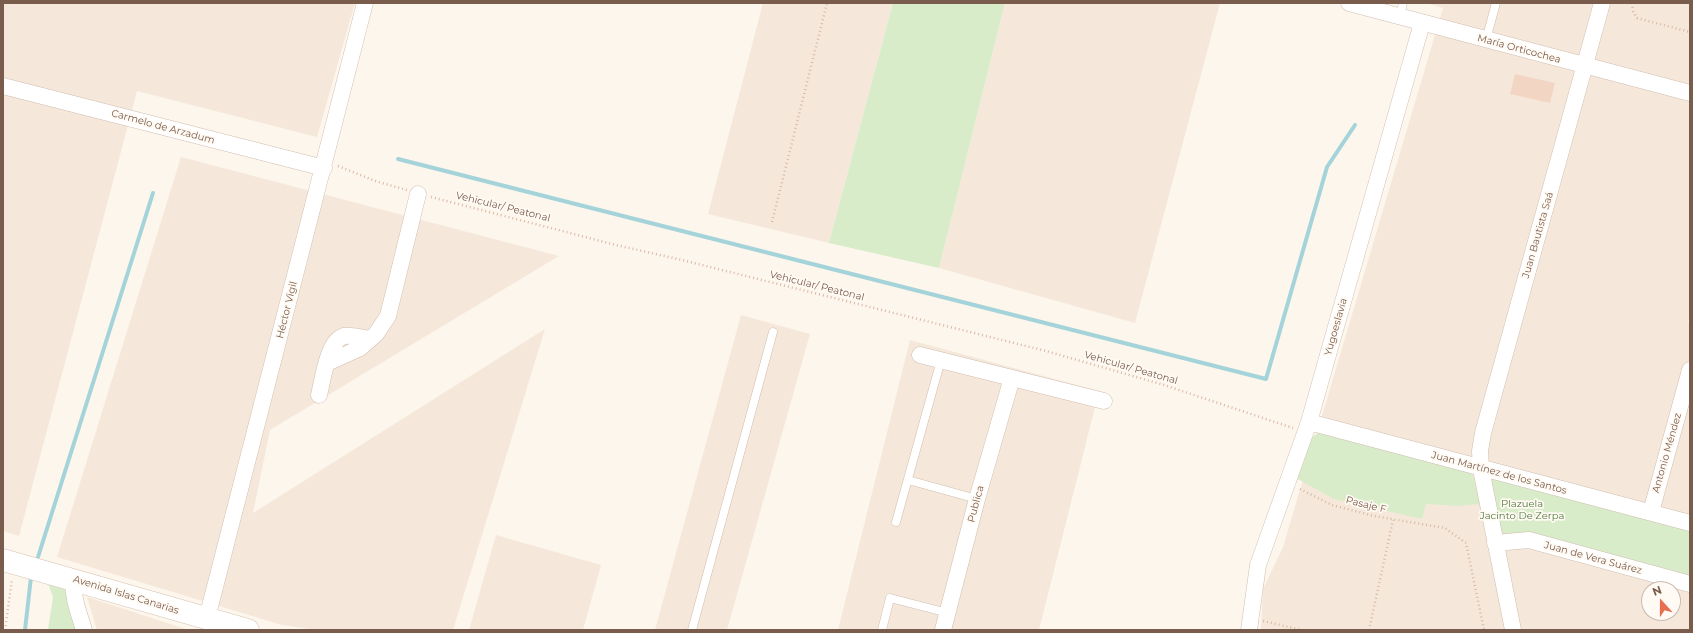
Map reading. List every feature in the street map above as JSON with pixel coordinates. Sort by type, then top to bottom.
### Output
[{"type":"street","name":"Héctor Vigil","points":[[208,618],[365,3]]},
{"type":"street","name":"María Orticochea","points":[[1349,3],[1402,10],[1422,23],[1690,93]]},
{"type":"street","name":"Juan Bautista Saá","points":[[1513,630],[1481,468],[1480,451],[1483,433],[1602,3]]},
{"type":"street","name":"Yugoeslavia","points":[[1249,630],[1258,565],[1307,427],[1422,23]]},
{"type":"street","name":"Carmelo de Arzadum","points":[[3,86],[324,168]]},
{"type":"street","points":[[319,395],[327,363],[360,348],[376,334],[388,316],[418,194]]},
{"type":"street","points":[[920,355],[1104,401]]},
{"type":"street","name":"Antonio Méndez","points":[[1651,512],[1690,370]]},
{"type":"street","name":"Publica","points":[[943,630],[976,499],[1012,378]]},
{"type":"street","name":"Juan Martínez de los Santos","points":[[1307,427],[1481,468],[1690,523]]},
{"type":"street","name":"Juan de Vera Suárez","points":[[1495,543],[1529,540],[1690,584]]},
{"type":"street","name":"Avenida Islas Canarias","points":[[8,561],[248,630]]},
{"type":"street","points":[[74,580],[73,589],[75,600],[84,630]]},
{"type":"lane","points":[[1486,40],[1496,3]]},
{"type":"lane","points":[[692,630],[773,332]]},
{"type":"lane","points":[[896,522],[941,360]]},
{"type":"lane","points":[[908,480],[976,499]]},
{"type":"lane","points":[[882,630],[890,598],[948,612]]},
{"type":"path","points":[[772,222],[827,3]]},
{"type":"path","points":[[1632,3],[1633,11],[1637,18],[1690,32]]},
{"type":"path","name":"Vehicular/ Peatonal","points":[[324,168],[335,165],[375,182],[418,194],[629,249],[682,260],[1046,351],[1307,427]]},
{"type":"path","name":"Pasaje F","points":[[1288,482],[1332,505],[1393,520],[1445,528],[1466,543],[1484,630]]},
{"type":"path","points":[[1369,630],[1393,520]]},
{"type":"path","points":[[5,630],[8,561]]},
{"type":"path","points":[[1262,620],[1302,630]]},
{"type":"shaded area","points":[[3,3],[355,3],[317,137],[137,91],[19,536],[3,531]]},
{"type":"shaded area","points":[[763,3],[893,3],[829,243],[708,214]]},
{"type":"shaded area","points":[[1005,3],[1220,3],[1135,323],[939,268]]},
{"type":"shaded area","points":[[1426,3],[1690,3],[1690,313],[1688,322],[1690,323],[1690,630],[1261,630],[1263,589],[1283,547],[1443,8]]},
{"type":"shaded area","points":[[181,157],[559,256],[270,430],[253,513],[545,329],[453,630],[316,630],[282,625],[57,557]]},
{"type":"shaded area","points":[[741,315],[810,334],[727,630],[655,630]]},
{"type":"shaded area","points":[[910,340],[1099,391],[1039,630],[838,630]]},
{"type":"shaded area","points":[[496,535],[601,565],[583,630],[469,630]]},
{"type":"shaded area","points":[[87,597],[189,630],[97,630]]},
{"type":"green space","points":[[893,3],[1005,3],[939,268],[829,243]]},
{"type":"green space","points":[[1321,431],[1470,471],[1480,504],[1458,506],[1426,504],[1422,519],[1334,499],[1296,478],[1311,438]]},
{"type":"green space","name":"Plazuela Jacinto De Zerpa","points":[[1490,478],[1690,527],[1690,581],[1523,536],[1500,533]]},
{"type":"green space","points":[[46,578],[64,587],[77,630],[48,630],[53,597]]},
{"type":"building","points":[[1515,74],[1555,83],[1550,103],[1510,94]]},
{"type":"waterway","points":[[398,159],[1266,379],[1327,167],[1355,125]]},
{"type":"waterway","points":[[38,557],[153,193]]},
{"type":"waterway","points":[[25,630],[31,577]]}]
